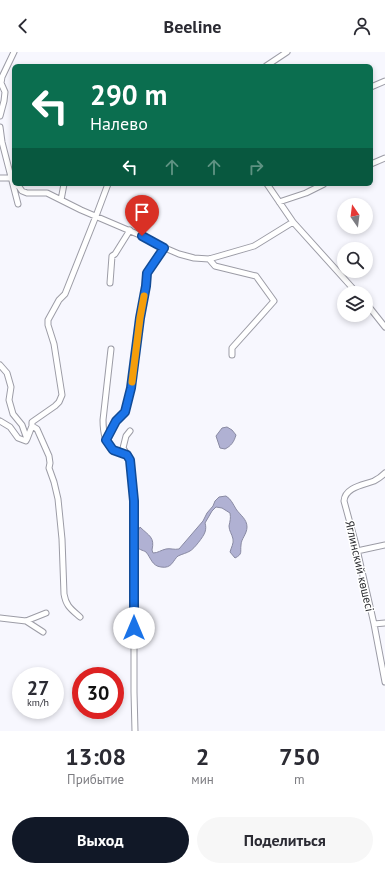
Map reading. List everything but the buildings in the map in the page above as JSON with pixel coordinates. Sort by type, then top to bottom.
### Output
[{"type":"street","points":[[0,116],[5,92],[0,83],[13,52]]},
{"type":"street","points":[[269,64],[287,52]]},
{"type":"street","points":[[373,87],[385,81]]},
{"type":"street","points":[[0,127],[2,142],[12,176]]},
{"type":"street","points":[[373,163],[385,158]]},
{"type":"street","points":[[0,178],[12,179]]},
{"type":"street","points":[[14,186],[18,204]]},
{"type":"street","points":[[18,186],[22,191],[27,193],[48,193],[81,210],[130,230],[164,248],[194,258],[209,259],[254,246],[293,222]]},
{"type":"street","points":[[61,200],[64,186]]},
{"type":"street","points":[[0,421],[10,427],[18,438],[26,441],[32,426],[32,422],[59,402],[62,394],[54,344],[48,325],[48,320],[59,300],[65,294],[107,186]]},
{"type":"street","points":[[268,186],[293,222],[351,286]]},
{"type":"street","points":[[279,202],[306,193],[319,186]]},
{"type":"street","points":[[110,284],[112,256],[115,254],[130,230]]},
{"type":"street","points":[[106,440],[116,421],[125,412],[131,388],[147,273],[164,248]]},
{"type":"street","points":[[209,259],[214,266],[256,276],[274,301],[232,348],[232,355]]},
{"type":"street","points":[[373,312],[385,327]]},
{"type":"street","points":[[111,349],[103,431],[106,440],[113,450],[127,455]]},
{"type":"street","points":[[0,365],[7,373],[11,387],[9,400],[13,414],[22,425],[28,438]]},
{"type":"street","points":[[32,426],[36,429],[49,456],[49,468],[58,499],[62,539],[64,594],[66,603],[80,617]]},
{"type":"street","points":[[130,431],[126,436],[123,448],[130,460],[134,501],[135,731]]},
{"type":"street","name":"Яглинский көшесі","points":[[385,473],[377,480],[356,487],[344,497],[374,624],[385,682]]},
{"type":"street","points":[[357,551],[385,545]]},
{"type":"street","points":[[26,621],[46,612]]},
{"type":"street","points":[[0,618],[26,621],[43,632]]},
{"type":"street","points":[[374,624],[385,623]]},
{"type":"water","points":[[227,427],[236,435],[232,444],[225,449],[220,448],[216,436],[222,428]]},
{"type":"water","points":[[226,496],[231,500],[247,524],[246,532],[241,543],[241,553],[238,557],[235,558],[230,552],[233,544],[233,537],[229,528],[230,513],[222,508],[216,507],[205,523],[205,532],[199,542],[190,551],[178,556],[168,567],[156,565],[146,552],[137,547],[135,543],[140,527],[152,539],[153,553],[164,549],[179,549],[203,521],[215,501],[219,497]]},
{"type":"slow traffic","points":[[132,382],[144,296]]},
{"type":"route","points":[[134,628],[134,501],[130,460],[127,455],[113,450],[106,440],[116,421],[125,412],[131,388],[147,273],[164,248],[142,236]]}]
